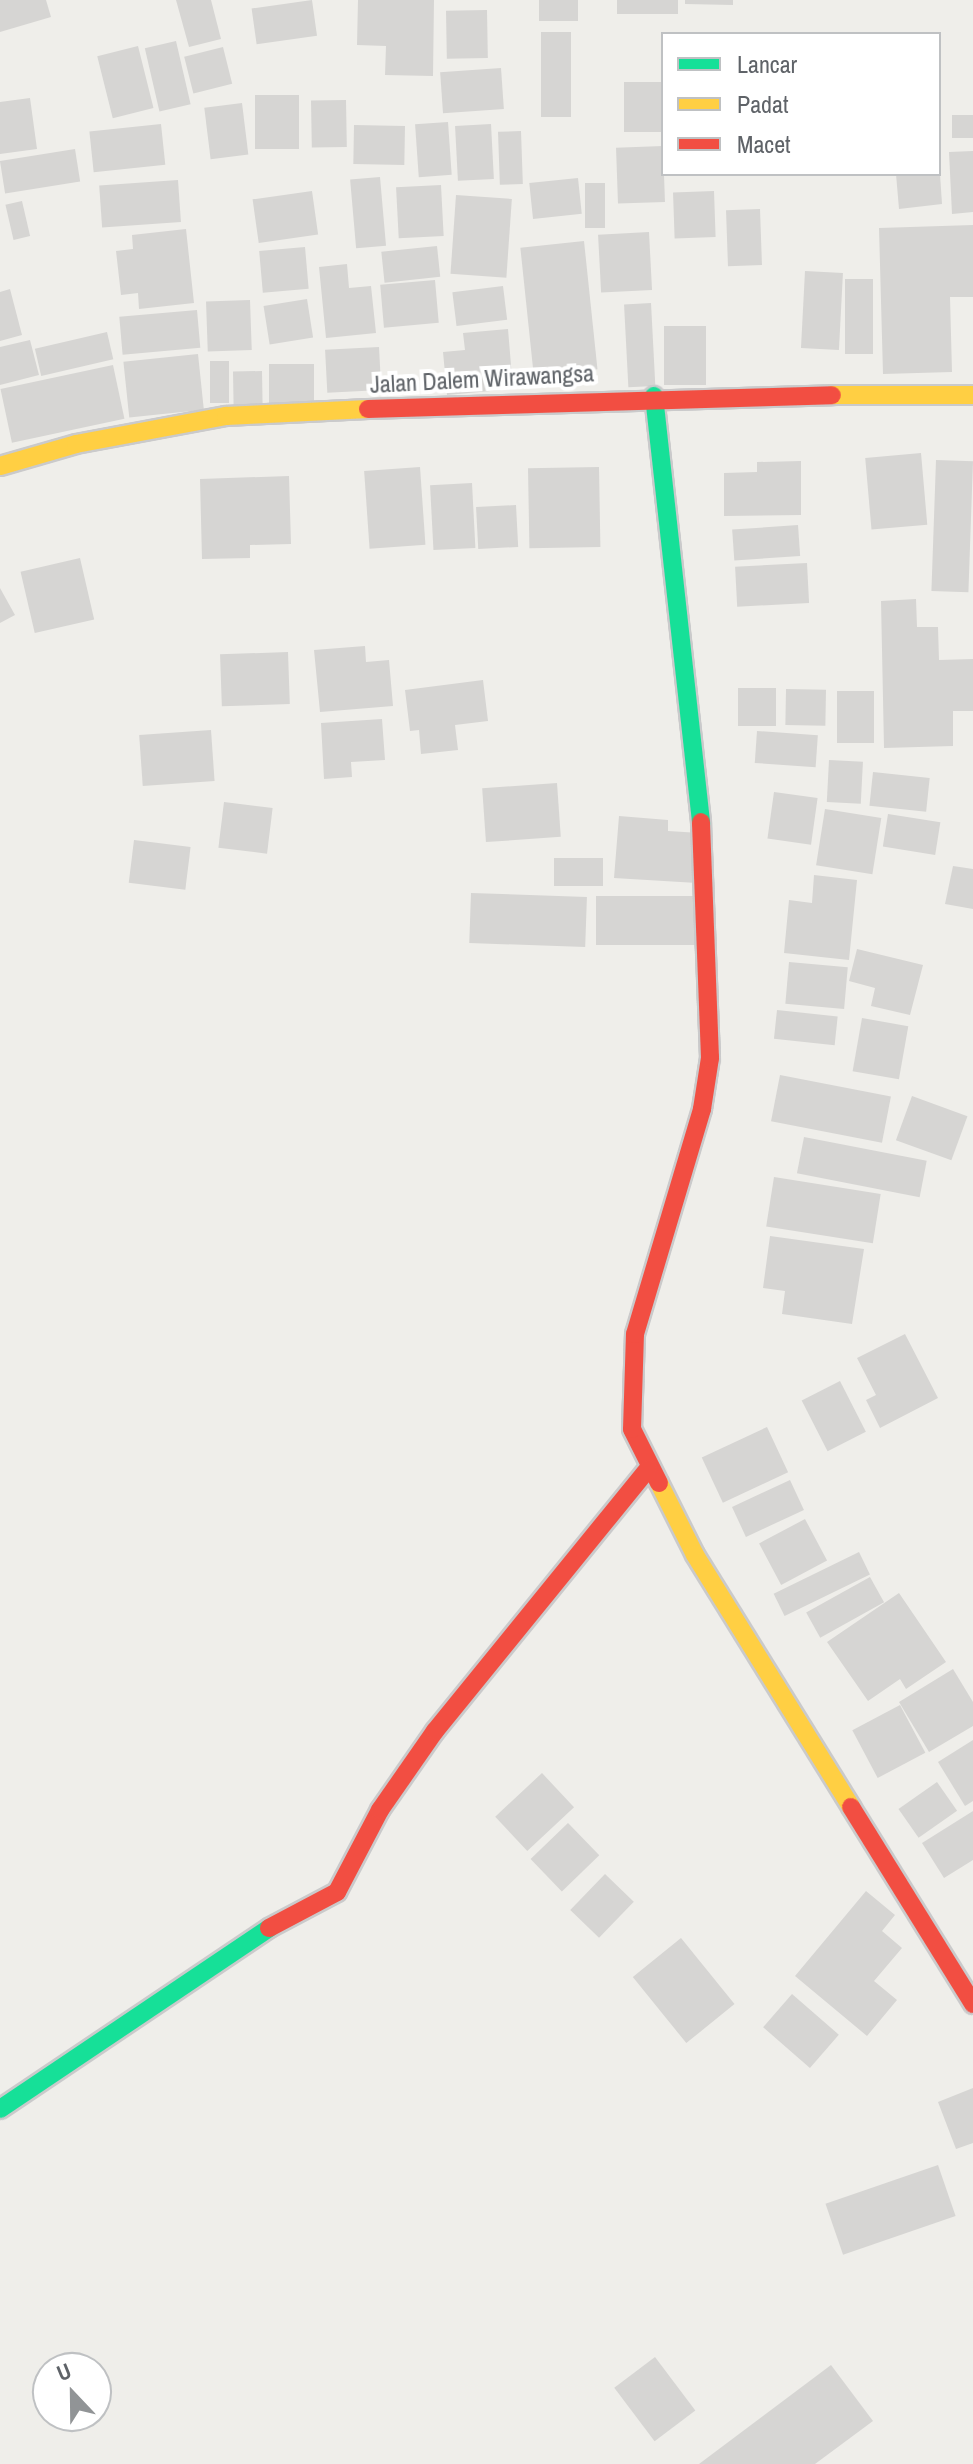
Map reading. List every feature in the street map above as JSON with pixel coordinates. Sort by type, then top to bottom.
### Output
[{"type":"street","name":"Jalan Dalem Wirawangsa","points":[[0,466],[76,444],[226,416],[654,396],[973,395]]},
{"type":"street","points":[[654,396],[708,886],[710,1058],[702,1109],[635,1334],[632,1429],[648,1469],[695,1555],[973,2004]]},
{"type":"street","points":[[0,2109],[248,1939],[337,1892],[380,1810],[435,1731],[648,1469]]},
{"type":"building","points":[[0,0],[46,0],[51,17],[0,32]]},
{"type":"building","points":[[176,0],[211,0],[221,39],[189,47]]},
{"type":"building","points":[[312,0],[317,36],[257,44],[252,8]]},
{"type":"building","points":[[358,0],[434,0],[433,76],[385,75],[386,46],[357,45]]},
{"type":"building","points":[[539,0],[578,0],[578,21],[539,21]]},
{"type":"building","points":[[617,0],[678,0],[678,14],[617,14]]},
{"type":"building","points":[[685,0],[733,0],[733,5],[685,4]]},
{"type":"building","points":[[487,10],[488,58],[447,59],[446,11]]},
{"type":"building","points":[[541,32],[571,32],[571,117],[541,117]]},
{"type":"building","points":[[176,41],[191,104],[159,112],[145,48]]},
{"type":"building","points":[[138,46],[153,108],[113,118],[97,56]]},
{"type":"building","points":[[223,47],[232,84],[193,94],[184,57]]},
{"type":"building","points":[[501,68],[504,109],[443,113],[440,72]]},
{"type":"building","points":[[624,82],[661,82],[661,132],[624,132]]},
{"type":"building","points":[[255,95],[299,95],[299,149],[255,149]]},
{"type":"building","points":[[30,98],[37,149],[0,154],[0,102]]},
{"type":"building","points":[[346,100],[347,147],[312,148],[311,101]]},
{"type":"building","points":[[242,103],[248,155],[211,159],[204,108]]},
{"type":"building","points":[[952,115],[973,115],[973,138],[952,138]]},
{"type":"building","points":[[448,122],[452,175],[419,177],[415,124]]},
{"type":"building","points":[[161,124],[165,165],[94,172],[89,132]]},
{"type":"building","points":[[491,124],[494,179],[458,181],[455,126]]},
{"type":"building","points":[[354,125],[405,126],[404,165],[353,164]]},
{"type":"building","points":[[521,131],[523,184],[500,185],[498,132]]},
{"type":"building","points":[[661,146],[665,202],[618,204],[616,148]]},
{"type":"building","points":[[75,149],[80,182],[5,193],[0,161]]},
{"type":"building","points":[[973,151],[973,212],[952,214],[949,152]]},
{"type":"building","points":[[896,176],[940,176],[942,204],[899,209]]},
{"type":"building","points":[[380,177],[386,246],[356,248],[350,180]]},
{"type":"building","points":[[578,178],[582,214],[533,219],[529,183]]},
{"type":"building","points":[[178,180],[181,222],[102,227],[99,186]]},
{"type":"building","points":[[585,183],[605,183],[605,228],[585,228]]},
{"type":"building","points":[[441,185],[444,236],[399,238],[396,187]]},
{"type":"building","points":[[312,191],[318,235],[259,243],[253,199]]},
{"type":"building","points":[[714,191],[716,237],[675,238],[673,192]]},
{"type":"building","points":[[456,195],[512,199],[506,278],[450,274]]},
{"type":"building","points":[[22,201],[30,236],[14,240],[5,205]]},
{"type":"building","points":[[760,209],[762,265],[728,266],[726,210]]},
{"type":"building","points":[[973,225],[973,297],[950,297],[952,372],[883,374],[879,228]]},
{"type":"building","points":[[186,229],[194,303],[139,309],[138,293],[121,295],[116,251],[133,249],[132,235]]},
{"type":"building","points":[[649,232],[652,290],[601,293],[598,235]]},
{"type":"building","points":[[584,241],[597,369],[534,376],[520,248]]},
{"type":"building","points":[[437,246],[440,277],[385,283],[381,252]]},
{"type":"building","points":[[305,247],[309,289],[263,293],[259,251]]},
{"type":"building","points":[[347,264],[349,288],[371,286],[376,333],[326,338],[319,267]]},
{"type":"building","points":[[805,271],[843,273],[839,350],[801,348]]},
{"type":"building","points":[[845,279],[873,279],[873,354],[845,354]]},
{"type":"building","points":[[435,280],[439,323],[384,328],[380,285]]},
{"type":"building","points":[[503,286],[507,320],[457,326],[452,292]]},
{"type":"building","points":[[10,289],[22,335],[0,341],[0,292]]},
{"type":"building","points":[[307,299],[313,338],[270,344],[264,306]]},
{"type":"building","points":[[250,300],[252,350],[208,352],[206,302]]},
{"type":"building","points":[[651,303],[655,386],[628,387],[624,304]]},
{"type":"building","points":[[197,310],[200,348],[123,355],[119,317]]},
{"type":"building","points":[[664,326],[706,326],[706,385],[664,385]]},
{"type":"building","points":[[508,329],[513,389],[447,395],[443,352],[465,350],[463,333]]},
{"type":"building","points":[[107,332],[113,359],[41,376],[35,349]]},
{"type":"building","points":[[30,340],[39,375],[0,385],[0,347]]},
{"type":"building","points":[[379,347],[381,390],[327,393],[325,350]]},
{"type":"building","points":[[198,354],[204,410],[129,418],[123,362]]},
{"type":"building","points":[[210,361],[229,361],[229,403],[210,403]]},
{"type":"building","points":[[269,364],[314,364],[314,405],[269,405]]},
{"type":"building","points":[[113,365],[124,419],[12,443],[1,389]]},
{"type":"building","points":[[262,371],[263,410],[234,411],[233,372]]},
{"type":"building","points":[[921,453],[927,525],[871,530],[865,458]]},
{"type":"building","points":[[936,460],[973,461],[968,592],[931,591]]},
{"type":"building","points":[[801,461],[801,515],[724,516],[724,473],[757,472],[757,462]]},
{"type":"building","points":[[420,467],[425,545],[370,549],[364,471]]},
{"type":"building","points":[[599,467],[600,547],[529,548],[528,468]]},
{"type":"building","points":[[289,476],[291,544],[250,545],[250,558],[202,559],[200,479]]},
{"type":"building","points":[[472,483],[475,548],[433,550],[430,485]]},
{"type":"building","points":[[516,505],[518,547],[478,549],[476,507]]},
{"type":"building","points":[[798,525],[800,556],[734,561],[732,530]]},
{"type":"building","points":[[80,558],[94,619],[35,633],[21,572]]},
{"type":"building","points":[[807,563],[809,603],[737,607],[735,567]]},
{"type":"building","points":[[0,588],[15,615],[0,623]]},
{"type":"building","points":[[916,599],[917,627],[938,627],[939,660],[973,659],[973,711],[953,711],[953,746],[884,748],[881,601]]},
{"type":"building","points":[[365,646],[366,662],[389,660],[393,706],[320,712],[314,650]]},
{"type":"building","points":[[288,652],[290,704],[222,706],[220,654]]},
{"type":"building","points":[[483,680],[488,721],[455,725],[458,750],[421,754],[419,730],[410,731],[405,690]]},
{"type":"building","points":[[738,688],[776,688],[776,726],[738,726]]},
{"type":"building","points":[[786,689],[826,690],[825,726],[785,725]]},
{"type":"building","points":[[837,691],[874,691],[874,743],[837,743]]},
{"type":"building","points":[[382,719],[385,760],[351,762],[352,777],[324,779],[321,723]]},
{"type":"building","points":[[211,730],[215,781],[143,786],[139,735]]},
{"type":"building","points":[[757,731],[818,735],[816,767],[755,763]]},
{"type":"building","points":[[829,760],[863,762],[861,804],[827,802]]},
{"type":"building","points":[[873,772],[930,778],[926,812],[869,806]]},
{"type":"building","points":[[557,783],[561,837],[486,842],[482,788]]},
{"type":"building","points":[[774,792],[818,798],[811,845],[767,839]]},
{"type":"building","points":[[224,802],[273,808],[267,854],[218,848]]},
{"type":"building","points":[[825,809],[881,818],[872,874],[816,865]]},
{"type":"building","points":[[888,814],[940,822],[935,855],[883,847]]},
{"type":"building","points":[[619,816],[668,820],[668,831],[700,833],[697,883],[614,878]]},
{"type":"building","points":[[134,840],[191,847],[185,890],[129,883]]},
{"type":"building","points":[[554,858],[603,858],[603,886],[554,886]]},
{"type":"building","points":[[953,866],[973,869],[973,909],[945,904]]},
{"type":"building","points":[[814,875],[857,880],[849,960],[784,953],[789,900],[812,903]]},
{"type":"building","points":[[471,893],[587,897],[585,947],[469,943]]},
{"type":"building","points":[[596,896],[698,896],[698,945],[596,945]]},
{"type":"building","points":[[857,949],[923,965],[910,1015],[871,1006],[875,988],[849,981]]},
{"type":"building","points":[[789,962],[848,967],[844,1009],[785,1004]]},
{"type":"building","points":[[777,1010],[838,1016],[835,1045],[774,1039]]},
{"type":"building","points":[[862,1018],[908,1026],[899,1079],[853,1071]]},
{"type":"building","points":[[780,1075],[891,1097],[882,1143],[771,1121]]},
{"type":"building","points":[[912,1096],[967,1116],[951,1160],[896,1140]]},
{"type":"building","points":[[804,1137],[927,1161],[920,1197],[797,1173]]},
{"type":"building","points":[[774,1177],[881,1194],[873,1243],[766,1226]]},
{"type":"building","points":[[770,1236],[864,1249],[852,1324],[782,1314],[785,1291],[763,1288]]},
{"type":"building","points":[[905,1334],[938,1398],[880,1428],[866,1400],[876,1395],[857,1358]]},
{"type":"building","points":[[840,1381],[866,1432],[828,1451],[802,1401]]},
{"type":"building","points":[[767,1427],[788,1472],[723,1503],[702,1457]]},
{"type":"building","points":[[790,1480],[804,1510],[746,1537],[732,1507]]},
{"type":"building","points":[[805,1519],[827,1560],[781,1585],[759,1543]]},
{"type":"building","points":[[859,1552],[870,1574],[785,1616],[774,1594]]},
{"type":"building","points":[[870,1577],[884,1602],[820,1638],[806,1612]]},
{"type":"building","points":[[899,1593],[946,1662],[906,1689],[900,1679],[868,1701],[827,1642]]},
{"type":"building","points":[[953,1669],[973,1702],[973,1726],[929,1752],[899,1702]]},
{"type":"building","points":[[900,1705],[925,1753],[878,1778],[852,1730]]},
{"type":"building","points":[[973,1740],[973,1801],[965,1806],[938,1762]]},
{"type":"building","points":[[542,1773],[574,1807],[527,1851],[495,1817]]},
{"type":"building","points":[[937,1782],[957,1811],[919,1838],[898,1809]]},
{"type":"building","points":[[973,1811],[973,1860],[944,1878],[922,1843]]},
{"type":"building","points":[[568,1823],[599,1855],[562,1891],[531,1859]]},
{"type":"building","points":[[605,1874],[634,1902],[599,1938],[570,1910]]},
{"type":"building","points":[[866,1891],[895,1915],[882,1931],[902,1948],[874,1981],[897,2000],[867,2036],[795,1976]]},
{"type":"building","points":[[681,1938],[734,2004],[686,2043],[633,1977]]},
{"type":"building","points":[[792,1994],[839,2035],[810,2068],[763,2027]]},
{"type":"building","points":[[973,2088],[973,2143],[956,2149],[938,2102]]},
{"type":"building","points":[[938,2165],[956,2216],[843,2255],[825,2204]]},
{"type":"building","points":[[655,2357],[695,2411],[655,2441],[614,2388]]},
{"type":"building","points":[[831,2365],[873,2421],[815,2464],[699,2464]]},
{"type":"traffic: fast","points":[[654,396],[701,822]]},
{"type":"traffic: fast","points":[[0,2109],[269,1928]]},
{"type":"traffic: slow","points":[[832,395],[973,395]]},
{"type":"traffic: slow","points":[[0,466],[76,444],[226,416],[368,409]]},
{"type":"traffic: slow","points":[[659,1483],[695,1555],[851,1807]]},
{"type":"traffic: jam","points":[[368,409],[832,395]]},
{"type":"traffic: jam","points":[[659,1483],[632,1429],[635,1334],[702,1109],[710,1058],[701,822]]},
{"type":"traffic: jam","points":[[269,1928],[337,1892],[380,1810],[435,1731],[648,1469]]},
{"type":"traffic: jam","points":[[851,1807],[973,2004]]}]
